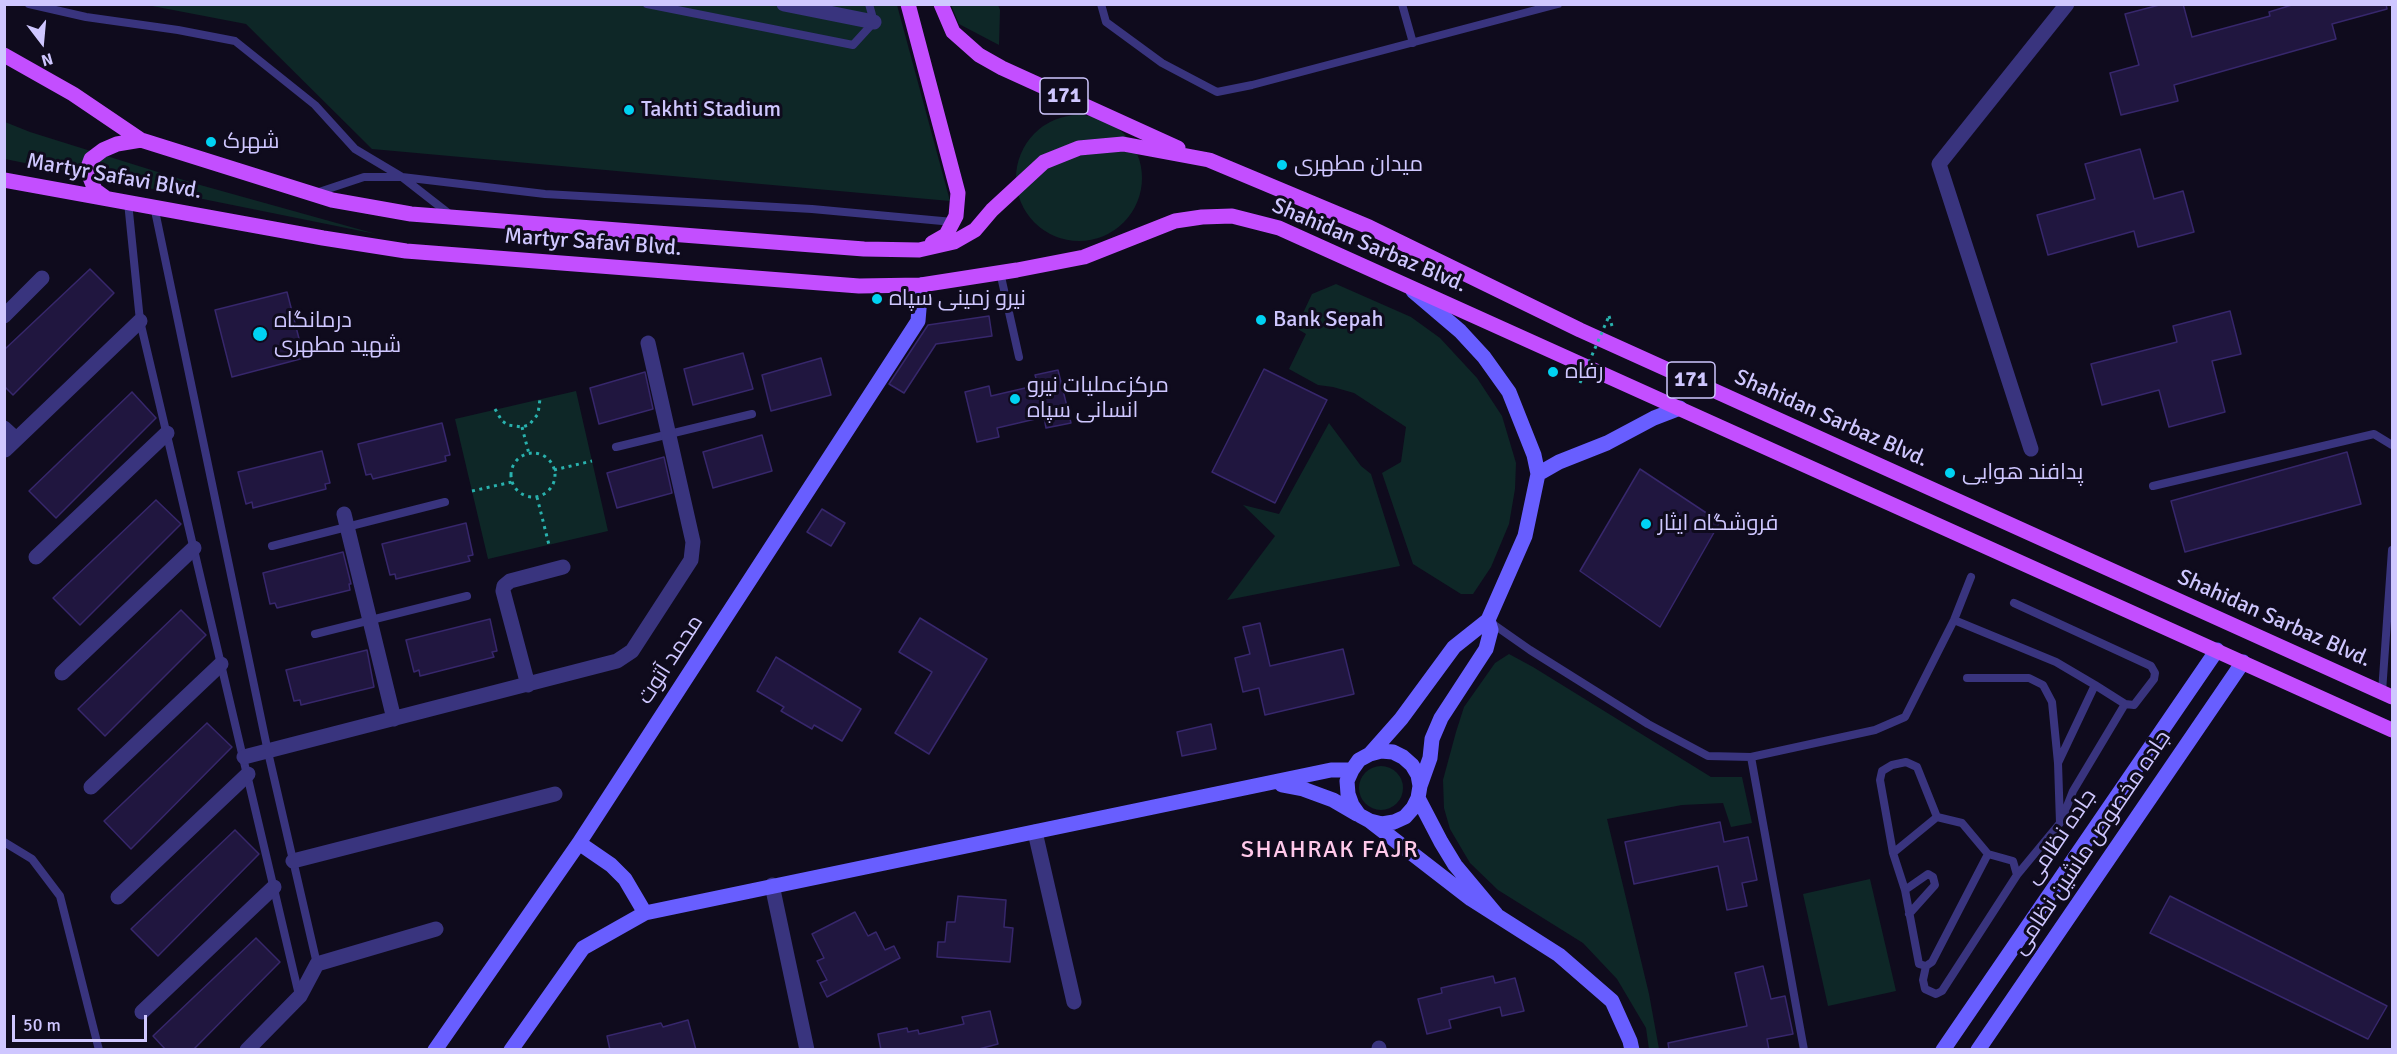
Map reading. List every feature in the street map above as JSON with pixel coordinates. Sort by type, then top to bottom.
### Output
[{"type":"main road","points":[[908,4],[958,193],[956,216],[946,235],[918,250]]},
{"type":"main road","name":"171","points":[[941,4],[953,32],[979,55],[1002,68],[1209,160]]},
{"type":"main road","points":[[4,55],[73,94],[141,140]]},
{"type":"main road","points":[[106,198],[95,190],[87,170],[91,159],[117,144],[141,140]]},
{"type":"main road","name":"Martyr Safavi Blvd.","points":[[141,140],[332,200],[411,214],[455,218],[864,249],[918,250],[954,242],[975,230],[992,210]]},
{"type":"main road","name":"Shahidan Sarbaz Blvd.","points":[[992,210],[1044,162],[1079,148],[1124,144],[1209,160],[1369,227],[1580,330],[2387,694]]},
{"type":"main road","name":"Martyr Safavi Blvd.","points":[[4,180],[406,251],[859,286],[921,285],[1084,257],[1175,221]]},
{"type":"main road","name":"Shahidan Sarbaz Blvd.","points":[[1175,221],[1232,216],[1279,228],[2392,730]]},
{"type":"street","points":[[783,4],[874,22]]},
{"type":"street","points":[[2031,449],[1939,164],[2067,4]]},
{"type":"street","points":[[4,316],[42,278]]},
{"type":"street","points":[[1370,754],[1401,719],[1454,647],[1488,620],[1525,536],[1538,474],[1534,454],[1509,392],[1491,366],[1460,331],[1403,284]]},
{"type":"street","name":"محمد آتوت","points":[[435,1050],[579,843],[918,321],[921,285]]},
{"type":"street","points":[[4,428],[11,445],[140,321]]},
{"type":"street","points":[[244,757],[617,661],[632,651],[691,560],[693,542],[648,343]]},
{"type":"street","points":[[1538,474],[1559,462],[1607,443],[1654,418],[1680,408]]},
{"type":"street","points":[[36,557],[167,433]]},
{"type":"street","points":[[346,521],[394,719]]},
{"type":"street","points":[[62,673],[194,548]]},
{"type":"street","points":[[528,685],[503,591],[504,586],[510,581],[563,567]]},
{"type":"street","points":[[1276,783],[1303,789],[1333,800],[1365,818],[1382,824],[1405,817],[1413,808],[1419,792],[1430,758],[1432,739],[1441,718],[1486,650],[1491,630],[1488,620]]},
{"type":"street","name":"جاده نظامی","points":[[1943,1050],[2217,650]]},
{"type":"street","name":"جاده مخصوص ماشین نظامی","points":[[1978,1050],[2243,662]]},
{"type":"street","points":[[91,787],[221,664]]},
{"type":"street","points":[[1496,914],[1455,865],[1419,792],[1418,775],[1412,765],[1393,752],[1381,751],[1359,760],[1347,782],[1352,805],[1365,818],[1471,899],[1559,955],[1612,1000],[1632,1050]]},
{"type":"street","points":[[510,1050],[583,948],[645,913],[1331,770],[1352,770]]},
{"type":"street","points":[[118,897],[248,774]]},
{"type":"street","points":[[293,861],[555,794]]},
{"type":"street","points":[[1035,832],[1074,1002]]},
{"type":"street","points":[[579,843],[611,865],[625,879],[645,913]]},
{"type":"street","points":[[772,885],[807,1050]]},
{"type":"street","points":[[142,1012],[274,887]]},
{"type":"street","points":[[247,1050],[300,996],[317,964],[436,929]]},
{"type":"lane","points":[[29,4],[86,17],[235,41],[315,105],[355,149],[402,177],[455,218]]},
{"type":"lane","points":[[646,4],[853,45],[874,22],[869,4]]},
{"type":"lane","points":[[1101,4],[1106,22],[1162,63],[1216,92],[1252,85],[1558,4]]},
{"type":"lane","points":[[1402,4],[1413,43]]},
{"type":"lane","points":[[285,79],[293,71]]},
{"type":"lane","points":[[313,194],[363,177],[402,177],[545,194],[778,207],[953,222]]},
{"type":"lane","points":[[128,202],[140,321],[300,996]]},
{"type":"lane","points":[[154,206],[268,752],[317,964]]},
{"type":"lane","points":[[1000,272],[1019,357]]},
{"type":"lane","points":[[616,447],[752,414]]},
{"type":"lane","points":[[2153,486],[2374,434],[2392,445]]},
{"type":"lane","points":[[272,546],[346,521],[445,502]]},
{"type":"lane","points":[[2387,694],[2392,550]]},
{"type":"lane","points":[[1488,620],[1530,650],[1648,724],[1708,756],[1751,757],[1875,730],[1905,717],[1954,620],[1971,577]]},
{"type":"lane","points":[[315,634],[467,596]]},
{"type":"lane","points":[[1954,620],[2056,662],[2125,704],[2134,705],[2154,679],[2155,673],[2151,666],[2014,603]]},
{"type":"lane","points":[[1967,678],[2029,678],[2043,685],[2052,702],[2058,763],[2060,823]]},
{"type":"lane","points":[[2058,763],[2095,685]]},
{"type":"lane","points":[[1989,854],[1932,962],[1926,966],[1923,980],[1925,989],[1936,994],[1942,991],[2017,875],[2060,823],[2073,791],[2125,704]]},
{"type":"lane","points":[[1751,757],[1804,1050]]},
{"type":"lane","points":[[1926,966],[1919,964],[1905,890],[1893,853],[1880,780],[1882,771],[1892,765],[1906,762],[1917,767],[1937,817]]},
{"type":"lane","points":[[1937,817],[1962,823],[1989,854],[2013,861],[2017,875]]},
{"type":"lane","points":[[1893,853],[1937,817]]},
{"type":"lane","points":[[4,842],[32,859],[60,896],[99,1050]]},
{"type":"lane","points":[[1905,890],[1928,874],[1933,877],[1935,885],[1908,914]]},
{"type":"path","points":[[1580,383],[1610,316]]},
{"type":"path","points":[[495,409],[502,421],[508,425],[522,427],[534,421],[538,414],[540,399]]},
{"type":"path","points":[[522,427],[529,454]]},
{"type":"path","points":[[529,454],[541,454],[547,458],[555,470],[553,484],[544,494],[537,497],[522,495],[512,482],[512,469],[515,462],[520,457],[529,454]]},
{"type":"path","points":[[555,470],[592,461]]},
{"type":"path","points":[[472,491],[512,482]]},
{"type":"path","points":[[537,497],[549,545]]},
{"type":"green space","name":"Takhti Stadium","points":[[147,5],[897,5],[950,201],[372,149],[246,24]]},
{"type":"green space","points":[[951,5],[998,5],[1000,10],[999,45],[959,24]]},
{"type":"green space","points":[[1079,115],[1103,120],[1124,133],[1137,154],[1142,178],[1137,202],[1124,223],[1103,236],[1079,241],[1055,236],[1034,223],[1021,202],[1016,178],[1021,154],[1034,133],[1055,120]]},
{"type":"green space","points":[[5,122],[193,183],[376,234],[5,159]]},
{"type":"green space","points":[[1336,284],[1411,317],[1440,338],[1477,378],[1502,416],[1516,463],[1515,489],[1509,524],[1491,567],[1473,594],[1461,594],[1413,564],[1382,473],[1401,462],[1406,427],[1354,393],[1318,385],[1289,369],[1306,334],[1296,328],[1312,294]]},
{"type":"green space","points":[[576,391],[608,531],[488,559],[455,419]]},
{"type":"green space","points":[[1329,423],[1361,466],[1371,474],[1400,566],[1227,600],[1275,536],[1243,505],[1279,514]]},
{"type":"green space","points":[[1509,654],[1711,777],[1742,777],[1752,823],[1731,827],[1723,803],[1682,805],[1607,819],[1649,994],[1659,1049],[1649,1049],[1646,1028],[1617,979],[1583,943],[1498,890],[1470,863],[1450,829],[1444,808],[1443,780],[1464,707],[1495,663]]},
{"type":"green space","points":[[1381,766],[1397,772],[1403,788],[1397,804],[1381,810],[1365,804],[1359,788],[1365,772]]},
{"type":"green space","points":[[1870,879],[1896,991],[1828,1006],[1803,894]]},
{"type":"building","points":[[2163,4],[2183,4],[2192,37],[2270,16],[2269,12],[2295,4],[2386,4],[2387,9],[2332,24],[2336,39],[2174,85],[2178,101],[2121,115],[2110,73],[2139,65],[2125,14]]},
{"type":"building","points":[[2140,149],[2154,199],[2183,191],[2194,232],[2138,247],[2134,231],[2048,255],[2037,215],[2095,199],[2085,164]]},
{"type":"building","points":[[90,269],[114,293],[13,395],[4,386],[4,350]]},
{"type":"building","name":"درمانگاه شهید مطهری","points":[[287,292],[304,358],[232,377],[215,310]]},
{"type":"building","points":[[2230,311],[2241,354],[2212,361],[2225,412],[2169,427],[2159,390],[2102,405],[2091,364],[2177,342],[2173,326]]},
{"type":"building","points":[[989,316],[992,336],[936,344],[904,393],[889,384],[928,325]]},
{"type":"building","points":[[743,353],[753,389],[693,405],[684,369]]},
{"type":"building","points":[[821,358],[831,395],[771,411],[762,375]]},
{"type":"building","points":[[1264,369],[1327,400],[1275,503],[1212,472]]},
{"type":"building","points":[[1058,370],[1071,423],[1046,428],[1044,417],[997,428],[999,437],[977,442],[965,392],[989,386],[991,396],[1038,385],[1035,375]]},
{"type":"building","points":[[645,372],[653,409],[599,424],[590,388]]},
{"type":"building","points":[[132,392],[156,418],[56,518],[29,491]]},
{"type":"building","points":[[442,423],[450,455],[445,456],[446,461],[373,479],[371,474],[366,475],[358,444]]},
{"type":"building","points":[[762,435],[772,471],[713,488],[703,452]]},
{"type":"building","points":[[322,451],[330,483],[325,484],[326,489],[253,508],[252,502],[246,504],[238,472]]},
{"type":"building","points":[[2347,452],[2361,504],[2185,552],[2171,501]]},
{"type":"building","points":[[664,457],[672,493],[617,508],[607,473]]},
{"type":"building","points":[[1640,469],[1720,522],[1660,627],[1580,571]]},
{"type":"building","points":[[156,500],[181,524],[80,625],[53,598]]},
{"type":"building","points":[[822,509],[845,523],[831,546],[807,532]]},
{"type":"building","points":[[466,523],[473,555],[468,556],[470,561],[396,579],[395,574],[390,575],[382,544]]},
{"type":"building","points":[[343,552],[351,584],[349,584],[350,590],[277,608],[275,603],[270,604],[263,573]]},
{"type":"building","points":[[181,610],[206,635],[105,736],[78,709]]},
{"type":"building","points":[[920,618],[987,659],[929,754],[895,733],[932,672],[899,652]]},
{"type":"building","points":[[490,619],[497,651],[492,652],[494,657],[420,676],[419,670],[414,672],[406,640]]},
{"type":"building","points":[[1260,623],[1270,666],[1343,649],[1354,694],[1265,715],[1259,688],[1243,692],[1235,658],[1250,654],[1243,627]]},
{"type":"building","points":[[367,650],[374,687],[301,705],[300,700],[294,701],[286,670]]},
{"type":"building","points":[[776,657],[861,709],[842,741],[814,725],[812,729],[781,711],[784,707],[757,691]]},
{"type":"building","points":[[207,723],[232,747],[131,849],[104,821]]},
{"type":"building","points":[[1211,724],[1216,749],[1182,756],[1177,732]]},
{"type":"building","points":[[1720,822],[1724,842],[1748,837],[1757,880],[1742,883],[1747,906],[1727,910],[1718,866],[1634,884],[1625,842]]},
{"type":"building","points":[[235,830],[259,854],[158,956],[131,929]]},
{"type":"building","points":[[958,896],[1006,900],[1004,927],[1013,928],[1010,962],[937,957],[938,942],[945,942],[947,922],[955,922]]},
{"type":"building","points":[[2170,896],[2387,1006],[2368,1039],[2150,933]]},
{"type":"building","points":[[855,912],[868,936],[876,932],[885,950],[894,946],[900,958],[827,997],[820,983],[827,980],[817,961],[824,958],[812,934]]},
{"type":"building","points":[[256,938],[280,962],[193,1050],[166,1050],[153,1036]]},
{"type":"building","points":[[1763,966],[1771,999],[1785,996],[1793,1034],[1767,1039],[1769,1050],[1669,1050],[1668,1043],[1747,1026],[1735,973]]},
{"type":"building","points":[[1493,976],[1495,983],[1515,978],[1524,1011],[1502,1016],[1500,1007],[1449,1020],[1451,1028],[1427,1034],[1418,999],[1442,993],[1441,988]]},
{"type":"building","points":[[990,1011],[998,1044],[975,1050],[881,1050],[878,1034],[907,1028],[908,1032],[918,1030],[919,1034],[964,1024],[962,1017]]},
{"type":"building","points":[[688,1020],[696,1050],[610,1050],[607,1036],[661,1023],[663,1027]]},
{"type":"place","name":"Takhti Stadium","points":[[629,110]]},
{"type":"place","name":"شهرک","points":[[211,142]]},
{"type":"place","name":"میدان مطهری","points":[[1282,165]]},
{"type":"place","name":"نیرو زمینی سپاه","points":[[877,299]]},
{"type":"place","name":"Bank Sepah","points":[[1261,320]]},
{"type":"place","name":"درمانگاه شهید مطهری","points":[[260,334]]},
{"type":"place","name":"رفاه","points":[[1553,372]]},
{"type":"place","name":"مرکزعملیات نیرو انسانی سپاه","points":[[1015,399]]},
{"type":"place","name":"پدافند هوایی","points":[[1950,473]]},
{"type":"place","name":"فروشگاه ایثار","points":[[1646,524]]},
{"type":"district","name":"SHAHRAK FAJR","points":[[1330,851]]}]
